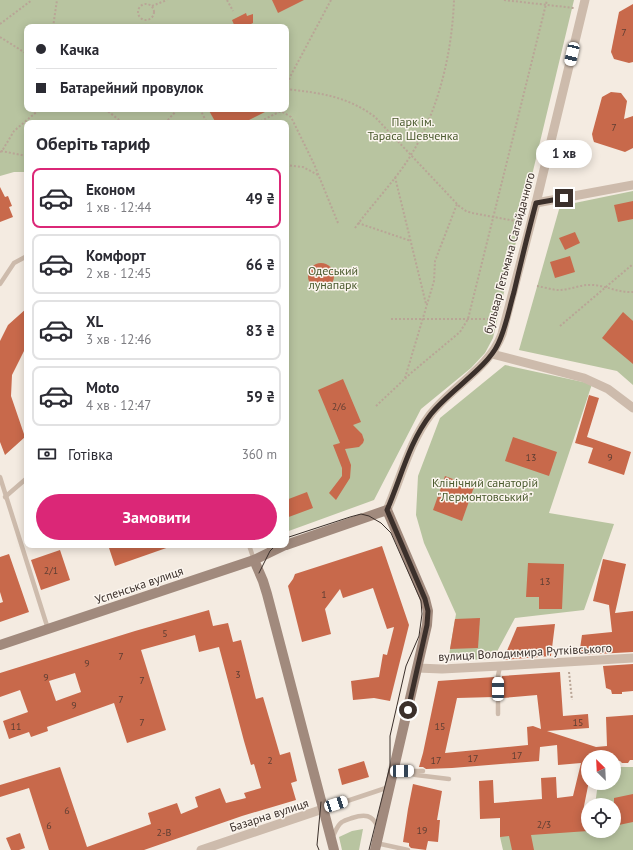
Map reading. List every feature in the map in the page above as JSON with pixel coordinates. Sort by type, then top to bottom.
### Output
[{"type":"street","name":"бульвар Гетьмана Сагайдачного","points":[[387,510],[415,438],[422,426],[441,402],[477,370],[498,345],[507,318],[584,4]]},
{"type":"street","points":[[536,203],[633,185]]},
{"type":"street","points":[[492,354],[584,378],[608,389],[633,408]]},
{"type":"street","points":[[376,846],[390,787],[398,770],[427,625],[427,605],[415,573],[387,510]]},
{"type":"street","name":"Успенська вулиця","points":[[289,544],[387,510]]},
{"type":"street","name":"Успенська вулиця","points":[[0,645],[254,560],[280,548]]},
{"type":"street","points":[[254,560],[260,573],[283,655],[333,845]]},
{"type":"street","name":"вулиця Володимира Рутківського","points":[[418,668],[442,669],[633,658]]},
{"type":"street","name":"Базарна вулиця","points":[[201,850],[322,806]]},
{"type":"lane","points":[[0,284],[14,263],[24,258]]},
{"type":"lane","points":[[0,477],[5,497],[48,629]]},
{"type":"lane","points":[[5,497],[24,481]]},
{"type":"lane","points":[[250,548],[254,560]]},
{"type":"lane","points":[[498,714],[498,676],[500,666]]},
{"type":"lane","points":[[398,770],[423,771]]},
{"type":"lane","points":[[398,770],[416,775],[450,779]]},
{"type":"lane","name":"Базарна вулиця","points":[[322,806],[390,787]]},
{"type":"lane","points":[[333,845],[336,829],[342,822],[363,815],[370,816],[376,822],[379,831]]},
{"type":"lane","points":[[376,846],[408,850]]},
{"type":"path","points":[[0,24],[32,0]]},
{"type":"path","points":[[53,24],[57,0]]},
{"type":"path","points":[[152,6],[155,12],[152,18],[149,20],[143,20],[140,18],[138,12],[140,6],[146,4],[152,6],[167,0]]},
{"type":"path","points":[[227,0],[233,11]]},
{"type":"path","points":[[289,81],[298,61],[331,0]]},
{"type":"path","points":[[355,228],[411,155],[425,127],[442,81],[453,29],[454,0]]},
{"type":"path","points":[[504,0],[546,5],[584,4]]},
{"type":"path","points":[[376,406],[460,332],[468,319],[547,0]]},
{"type":"path","points":[[0,37],[24,52]]},
{"type":"path","points":[[289,88],[340,98],[360,107],[375,117],[457,204],[466,211],[530,224]]},
{"type":"path","points":[[27,120],[36,112]]},
{"type":"path","points":[[109,112],[119,120]]},
{"type":"path","points":[[168,120],[175,112]]},
{"type":"path","points":[[263,120],[277,112]]},
{"type":"path","points":[[284,112],[291,117],[319,175],[338,223]]},
{"type":"path","points":[[24,123],[14,131],[1,152],[24,156]]},
{"type":"path","points":[[289,165],[303,167],[319,175]]},
{"type":"path","points":[[395,177],[426,305]]},
{"type":"path","points":[[405,379],[434,281],[435,261],[457,204]]},
{"type":"path","points":[[358,223],[411,241]]},
{"type":"path","points":[[560,326],[633,264]]},
{"type":"path","points":[[537,286],[560,290],[583,285],[607,286],[618,292],[633,292]]},
{"type":"path","points":[[391,319],[507,318]]},
{"type":"path","points":[[569,672],[572,700]]},
{"type":"green space","name":"Парк ім. Тараса Шевченка","points":[[0,0],[574,0],[493,338],[485,353],[471,368],[421,409],[374,500],[289,531],[289,120],[24,120],[24,172],[14,172],[0,176]]},
{"type":"green space","points":[[633,191],[633,385],[617,371],[519,350],[560,206]]},
{"type":"green space","name":"Клінічний санаторій \"Лермонтовський\"","points":[[505,365],[592,384],[549,513],[614,524],[584,610],[515,618],[493,659],[448,661],[456,614],[424,543],[416,515],[418,476],[440,418]]},
{"type":"green space","points":[[621,767],[633,767],[633,850],[503,850],[500,837],[500,818],[581,812],[581,838],[621,838],[621,798],[596,798],[597,790],[621,790]]},
{"type":"green space","points":[[363,829],[359,850],[342,850],[339,837],[352,831]]},
{"type":"building","points":[[272,0],[304,0],[278,13]]},
{"type":"building","points":[[633,4],[633,62],[629,63],[614,59],[611,52],[619,12]]},
{"type":"building","points":[[246,13],[247,16],[253,14],[253,23],[251,24],[234,24],[232,20]]},
{"type":"building","points":[[611,92],[621,93],[627,101],[624,119],[633,116],[633,148],[625,152],[594,142],[593,139],[592,134],[602,97]]},
{"type":"building","points":[[210,112],[265,112],[249,120],[214,120]]},
{"type":"building","points":[[0,187],[5,197],[8,196],[12,206],[9,207],[13,217],[0,222]]},
{"type":"building","points":[[633,201],[633,219],[618,222],[614,205]]},
{"type":"building","points":[[575,232],[580,243],[565,250],[559,238]]},
{"type":"building","points":[[570,256],[575,272],[555,278],[550,262]]},
{"type":"building","points":[[321,263],[330,267],[334,276],[330,285],[321,289],[312,285],[308,276],[312,267]]},
{"type":"building","points":[[24,311],[24,351],[12,375],[11,396],[24,438],[5,455],[0,442],[0,341],[8,325]]},
{"type":"building","points":[[623,312],[633,321],[633,364],[602,338]]},
{"type":"building","points":[[343,379],[361,422],[353,425],[362,434],[364,440],[359,447],[345,449],[351,465],[350,478],[336,500],[329,493],[342,476],[342,468],[333,445],[340,443],[318,390]]},
{"type":"building","points":[[589,395],[599,398],[587,437],[631,452],[624,475],[588,463],[593,448],[575,443]]},
{"type":"building","points":[[513,437],[557,452],[549,476],[505,461]]},
{"type":"building","points":[[445,476],[474,487],[462,521],[433,510]]},
{"type":"building","points":[[307,492],[313,508],[289,517],[289,499]]},
{"type":"building","points":[[382,546],[409,625],[390,701],[374,698],[353,700],[351,681],[379,677],[383,654],[387,655],[394,627],[387,629],[373,588],[343,598],[340,589],[325,609],[331,634],[302,642],[288,586],[295,574]]},
{"type":"building","points":[[109,548],[166,548],[115,566]]},
{"type":"building","points":[[60,550],[70,580],[41,590],[31,560]]},
{"type":"building","points":[[9,554],[29,612],[0,622],[0,603],[3,602],[0,592],[0,557]]},
{"type":"building","points":[[603,559],[626,564],[615,613],[633,611],[633,652],[579,655],[582,635],[612,632],[609,605],[593,601]]},
{"type":"building","points":[[528,563],[564,564],[562,609],[539,609],[539,597],[526,597]]},
{"type":"building","points":[[209,610],[213,626],[228,623],[233,642],[241,640],[256,699],[263,697],[280,755],[290,752],[297,781],[291,783],[296,800],[242,816],[144,850],[49,850],[29,788],[0,797],[0,785],[60,767],[87,847],[151,824],[148,813],[177,803],[181,814],[198,807],[195,797],[220,788],[226,803],[246,798],[244,793],[261,788],[254,764],[251,765],[219,647],[199,652],[195,635],[141,650],[166,730],[127,743],[114,703],[47,727],[48,731],[31,737],[29,732],[9,739],[3,721],[28,712],[20,690],[0,697],[0,673],[135,631]],"holes":[[[75,673],[81,692],[56,701],[49,681]]]},
{"type":"building","points":[[480,618],[478,648],[450,649],[455,619]]},
{"type":"building","points":[[555,624],[551,656],[503,660],[517,627]]},
{"type":"building","points":[[633,664],[633,691],[622,692],[622,694],[612,694],[611,690],[606,688],[603,666]]},
{"type":"building","points":[[560,672],[563,716],[588,714],[589,728],[547,731],[596,747],[607,746],[606,717],[633,715],[633,760],[630,760],[628,763],[622,763],[621,750],[581,750],[581,763],[558,765],[557,745],[540,747],[539,761],[452,768],[426,769],[419,767],[438,681],[494,677],[494,697],[457,698],[445,753],[528,745],[527,727],[533,726],[541,729],[537,695],[503,698],[502,676]]},
{"type":"building","points":[[364,761],[369,777],[342,785],[338,769]]},
{"type":"building","points":[[581,763],[581,790],[587,790],[586,798],[581,798],[581,831],[531,835],[534,850],[512,850],[509,836],[500,837],[500,818],[480,819],[479,781],[493,780],[494,803],[542,799],[541,778],[556,777],[557,798],[573,796]]},
{"type":"building","points":[[413,784],[442,791],[437,820],[440,820],[438,842],[428,841],[426,850],[411,848],[409,843],[403,842]]},
{"type":"building","points":[[633,794],[633,822],[621,825],[621,798],[614,798]]},
{"type":"building","points":[[20,833],[25,848],[11,850],[6,838]]},
{"type":"tram line","points":[[289,537],[361,514],[369,516],[381,523],[391,533],[421,601],[422,614],[419,636],[406,666],[390,736],[390,766],[369,850]]},
{"type":"tram line","points":[[259,573],[273,548]]},
{"type":"tram line","points":[[319,850],[317,845],[321,802]]},
{"type":"route","points":[[408,710],[427,625],[428,611],[415,573],[387,510],[415,438],[422,426],[441,402],[477,370],[498,345],[507,318],[536,203],[564,198]]},
{"type":"park label","name":"Одеський лунапарк","points":[[333,277]]}]
